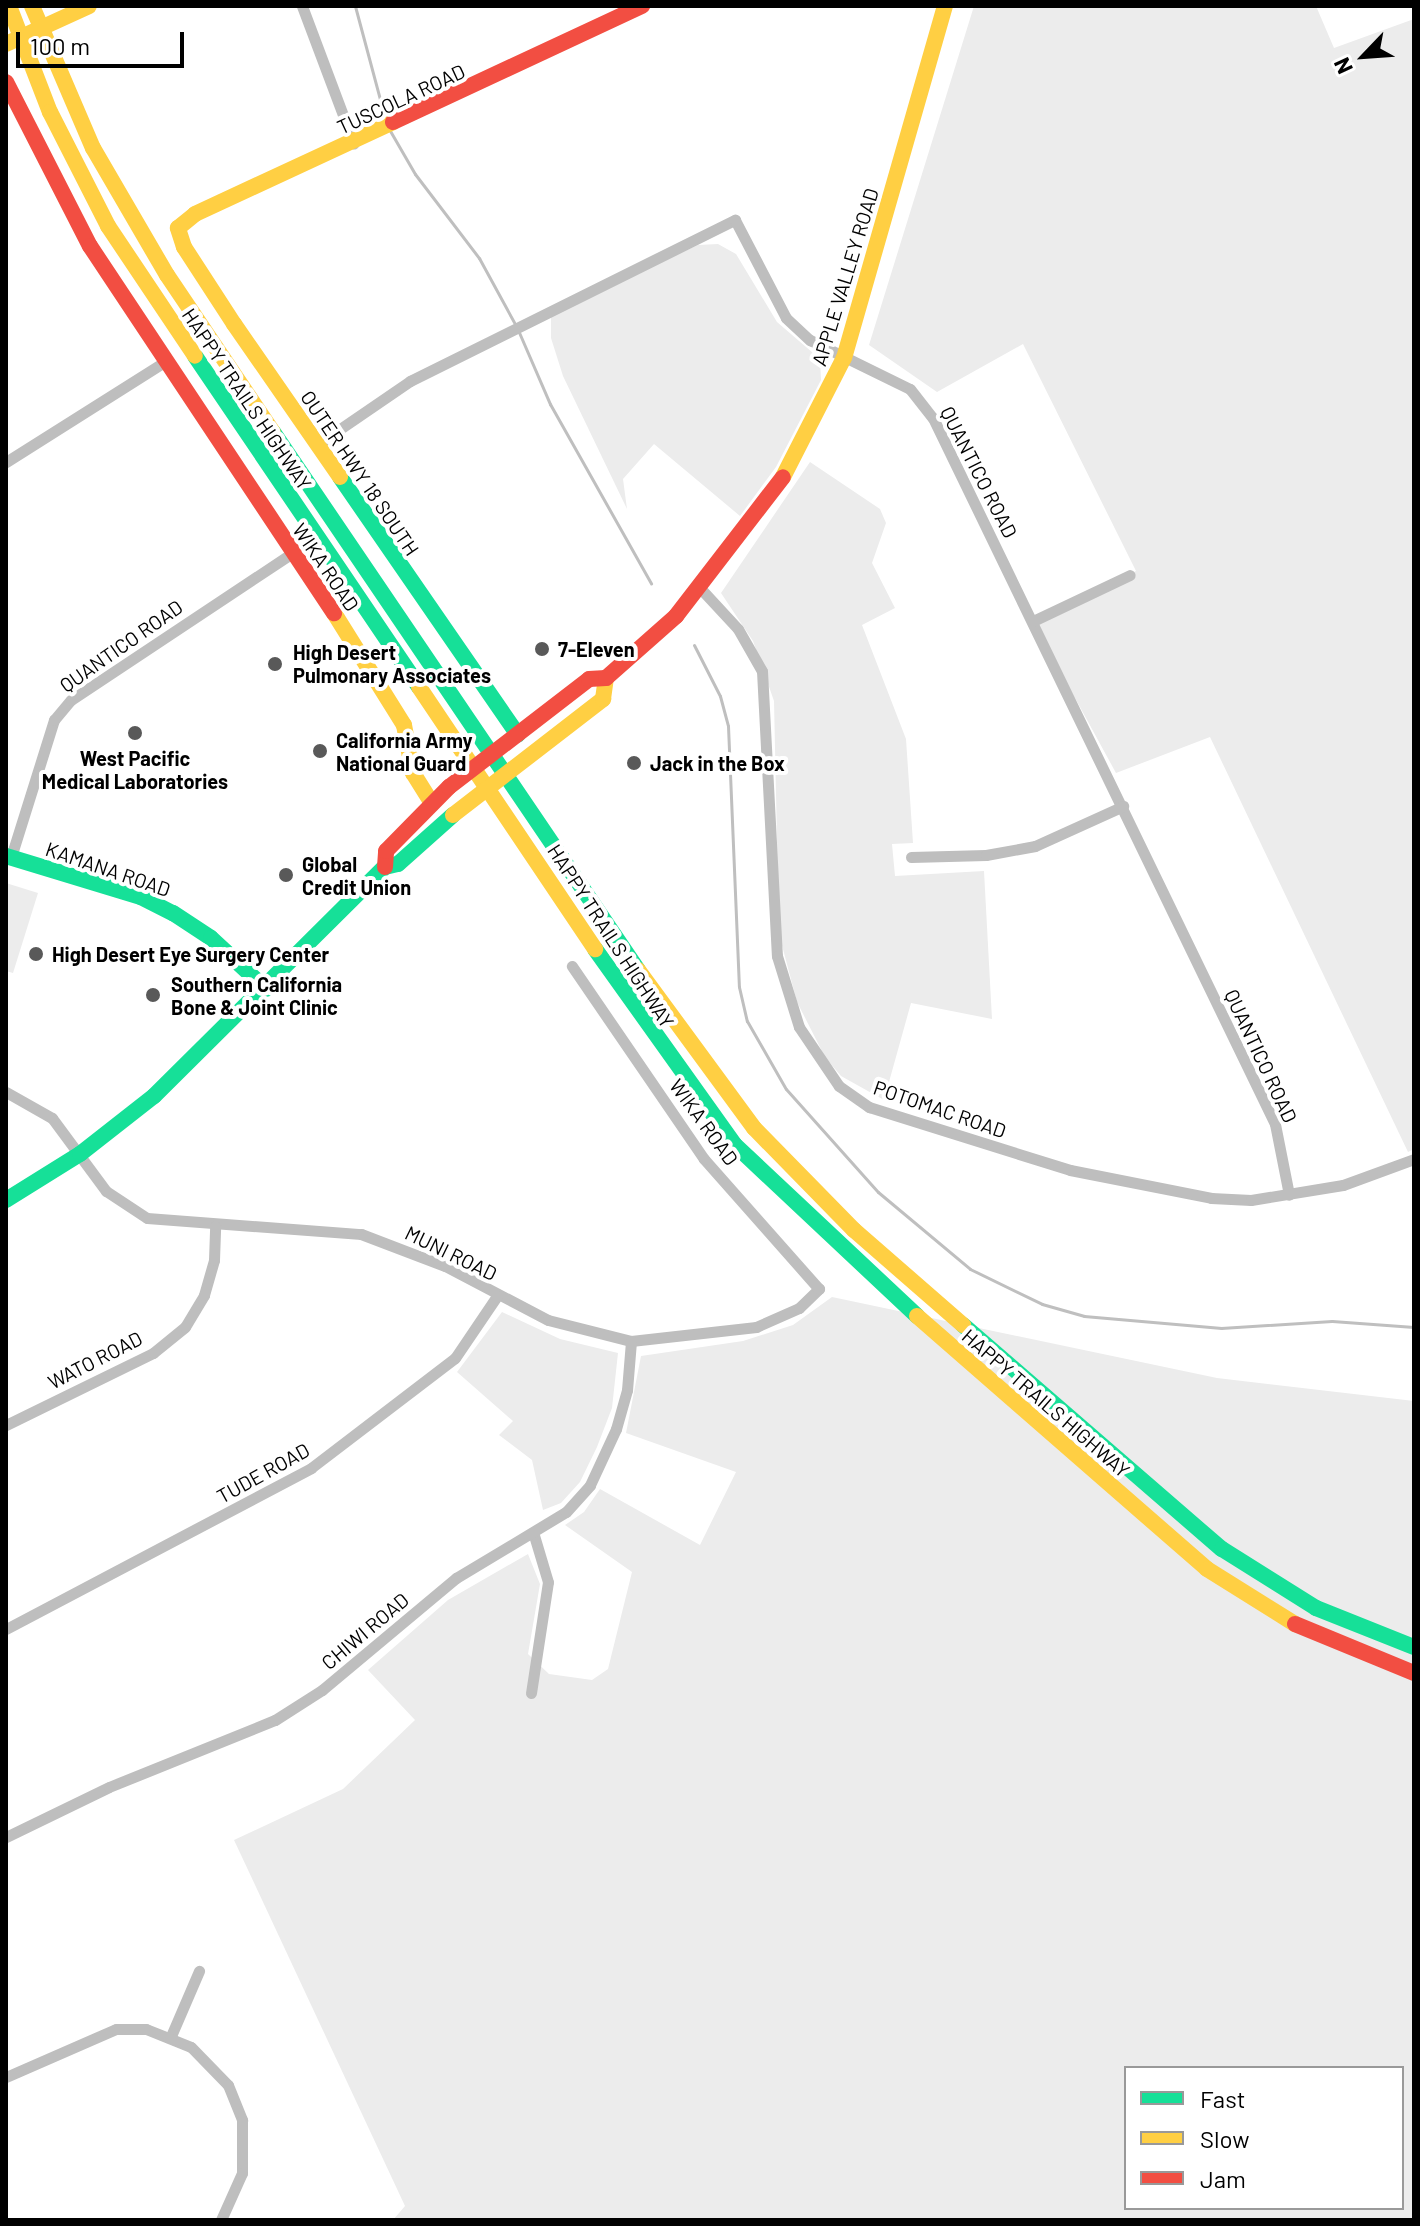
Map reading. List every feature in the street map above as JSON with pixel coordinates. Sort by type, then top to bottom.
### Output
[{"type":"main road","name":"HAPPY TRAILS HIGHWAY","points":[[9,6],[13,40],[108,226],[666,1055],[735,1145],[785,1198],[1207,1569],[1305,1630],[1414,1673]]},
{"type":"main road","name":"HAPPY TRAILS HIGHWAY","points":[[32,6],[93,148],[137,227],[495,753],[686,1041],[754,1128],[827,1205],[1222,1549],[1316,1608],[1414,1647]]},
{"type":"main road","points":[[13,40],[41,28],[64,11],[89,6]]},
{"type":"main road","name":"TUSCOLA ROAD","points":[[178,228],[195,214],[354,144],[642,6]]},
{"type":"main road","name":"APPLE VALLEY ROAD","points":[[6,1200],[80,1154],[154,1096],[266,989],[385,867],[398,864],[487,785],[603,699],[606,678],[701,589],[783,477],[844,358],[945,6]]},
{"type":"main road","name":"WIKA ROAD","points":[[6,82],[62,198],[164,362],[390,698],[404,725],[413,773],[432,804]]},
{"type":"main road","name":"OUTER HWY 18 SOUTH","points":[[178,228],[184,247],[471,671],[518,735]]},
{"type":"main road","name":"APPLE VALLEY ROAD","points":[[385,867],[386,851],[432,804],[475,767],[589,679],[606,678]]},
{"type":"main road","name":"KAMANA ROAD","points":[[9,856],[141,897],[173,913],[211,938],[266,989]]},
{"type":"street","points":[[302,6],[354,144]]},
{"type":"street","name":"QUANTICO ROAD","points":[[318,444],[410,381],[735,220],[786,318],[810,340],[910,389],[933,418],[1275,1124],[1289,1195]]},
{"type":"street","points":[[6,462],[164,362]]},
{"type":"street","name":"QUANTICO ROAD","points":[[9,856],[54,720],[71,700],[292,553]]},
{"type":"street","points":[[1033,621],[1130,575]]},
{"type":"street","name":"POTOMAC ROAD","points":[[701,589],[738,629],[762,671],[777,956],[799,1027],[839,1086],[869,1107],[1070,1170],[1152,1190],[1251,1200],[1343,1185],[1414,1159]]},
{"type":"street","points":[[911,857],[986,855],[1035,846],[1123,806]]},
{"type":"street","name":"WIKA ROAD","points":[[572,966],[704,1159],[819,1289]]},
{"type":"street","name":"MUNI ROAD","points":[[6,1092],[52,1118],[106,1191],[128,1210],[168,1224],[323,1228],[361,1234],[445,1266],[497,1296],[548,1320],[631,1341],[756,1327],[799,1308],[819,1289]]},
{"type":"street","name":"WATO ROAD","points":[[6,1425],[153,1353],[185,1327],[204,1295],[214,1260],[215,1226]]},
{"type":"street","name":"TUDE ROAD","points":[[6,1629],[311,1468],[455,1358],[497,1296]]},
{"type":"street","name":"CHIWI ROAD","points":[[6,1837],[109,1787],[275,1720],[322,1690],[456,1578],[566,1512],[604,1458],[627,1390],[631,1341]]},
{"type":"street","points":[[531,1693],[548,1582],[533,1532]]},
{"type":"street","points":[[171,2036],[199,1971]]},
{"type":"street","points":[[6,2077],[116,2029],[171,2036],[208,2059],[237,2100],[245,2147],[235,2197],[221,2220]]},
{"type":"shaded area","points":[[974,6],[1316,6],[1334,48],[1414,19],[1414,1149],[1408,1152],[1210,737],[1116,773],[1033,621],[1136,571],[1023,344],[937,392],[869,345]]},
{"type":"shaded area","points":[[718,244],[736,254],[777,322],[820,359],[821,380],[776,467],[740,516],[654,444],[623,479],[627,509],[563,376],[551,338],[551,313],[698,245]]},
{"type":"shaded area","points":[[810,462],[880,509],[886,523],[872,563],[895,608],[862,625],[906,739],[913,843],[892,844],[895,876],[984,871],[992,1019],[911,1003],[884,1100],[841,1076],[825,1057],[797,1002],[779,934],[774,701],[753,641],[721,593]]},
{"type":"shaded area","points":[[6,883],[38,893],[13,973],[6,971]]},
{"type":"shaded area","points":[[832,1297],[1217,1378],[1414,1401],[1414,2220],[393,2220],[405,2206],[234,1840],[343,1789],[415,1720],[368,1670],[448,1600],[528,1554],[540,1584],[528,1654],[549,1674],[592,1680],[608,1669],[632,1572],[565,1525],[584,1512],[600,1489],[700,1545],[736,1472],[626,1433],[641,1356],[743,1341],[793,1325]]},
{"type":"shaded area","points":[[502,1312],[560,1339],[618,1353],[612,1408],[597,1447],[580,1482],[561,1503],[543,1510],[532,1460],[499,1435],[513,1421],[457,1372]]},
{"type":"waterway","points":[[355,6],[385,118]]},
{"type":"waterway","points":[[389,129],[415,174],[479,258],[515,324]]},
{"type":"waterway","points":[[518,330],[550,404],[651,583]]},
{"type":"waterway","points":[[694,645],[720,696],[728,726],[739,987],[747,1021],[786,1089],[878,1192],[970,1269],[1042,1304],[1084,1316],[1221,1328],[1332,1321],[1414,1327]]},
{"type":"traffic: fast","points":[[195,356],[419,687]]},
{"type":"traffic: fast","points":[[273,432],[638,970]]},
{"type":"traffic: fast","points":[[340,477],[518,735]]},
{"type":"traffic: fast","points":[[6,1200],[80,1154],[154,1096],[385,867],[398,864],[453,815]]},
{"type":"traffic: fast","points":[[6,856],[141,897],[173,913],[211,938],[266,989]]},
{"type":"traffic: fast","points":[[595,949],[735,1145],[917,1316]]},
{"type":"traffic: fast","points":[[963,1325],[1222,1549],[1316,1608],[1414,1647]]},
{"type":"traffic: slow","points":[[9,6],[50,112],[108,226],[195,356]]},
{"type":"traffic: slow","points":[[32,6],[93,148],[167,275],[273,432]]},
{"type":"traffic: slow","points":[[6,44],[89,6]]},
{"type":"traffic: slow","points":[[783,477],[844,358],[945,6]]},
{"type":"traffic: slow","points":[[340,477],[234,324],[184,247],[178,228],[195,214],[393,122]]},
{"type":"traffic: slow","points":[[334,613],[404,725],[413,773],[432,804]]},
{"type":"traffic: slow","points":[[453,815],[603,699],[606,678]]},
{"type":"traffic: slow","points":[[419,687],[595,949]]},
{"type":"traffic: slow","points":[[638,970],[754,1128],[854,1230],[963,1325]]},
{"type":"traffic: slow","points":[[917,1316],[1207,1569],[1295,1624]]},
{"type":"traffic: jam","points":[[393,122],[642,6]]},
{"type":"traffic: jam","points":[[6,82],[90,246],[334,613]]},
{"type":"traffic: jam","points":[[385,867],[386,851],[449,787],[589,679],[606,678],[676,616],[783,477]]},
{"type":"traffic: jam","points":[[1295,1624],[1414,1673]]},
{"type":"place","name":"7-Eleven","points":[[542,649]]},
{"type":"place","name":"High Desert Pulmonary Associates","points":[[275,664]]},
{"type":"place","name":"West Pacific Medical Laboratories","points":[[135,733]]},
{"type":"place","name":"California Army National Guard","points":[[320,751]]},
{"type":"place","name":"Jack in the Box","points":[[634,763]]},
{"type":"place","name":"Global Credit Union","points":[[286,875]]},
{"type":"place","name":"High Desert Eye Surgery Center","points":[[36,954]]},
{"type":"place","name":"Southern California Bone & Joint Clinic","points":[[153,995]]}]
